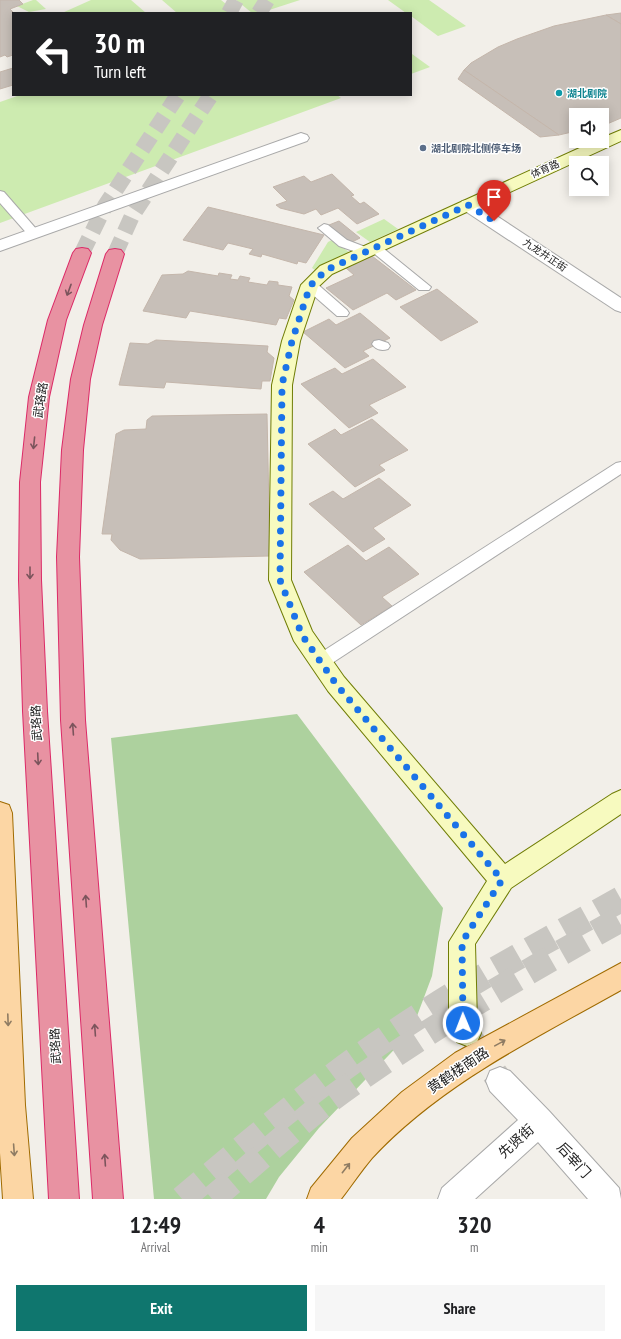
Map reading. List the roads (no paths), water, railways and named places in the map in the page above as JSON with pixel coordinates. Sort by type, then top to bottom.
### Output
[{"type":"highway","name":"武珞路","points":[[64,1199],[35,710],[30,580],[30,482],[39,397],[58,320],[82,253]]},
{"type":"highway","points":[[108,1199],[72,719],[69,578],[70,485],[78,396],[91,329],[115,254]]},
{"type":"main road","points":[[0,813],[11,1105],[18,1199]]},
{"type":"main road","name":"黄鹤楼南路","points":[[322,1199],[362,1148],[412,1102],[465,1063],[621,976]]},
{"type":"street","name":"体育路","points":[[310,286],[326,270],[621,135]]},
{"type":"street","points":[[0,246],[301,138]]},
{"type":"street","name":"九龙井正街","points":[[468,205],[621,306]]},
{"type":"street","points":[[310,286],[292,341],[282,385],[280,580],[302,635],[336,684],[502,880]]},
{"type":"street","points":[[467,1033],[463,1023],[462,942],[502,880],[621,801]]},
{"type":"street","name":"先贤街","points":[[453,1199],[539,1121],[500,1081]]},
{"type":"street","name":"后宰门","points":[[539,1121],[608,1199]]},
{"type":"lane","points":[[0,195],[34,234]]},
{"type":"lane","points":[[324,228],[338,241],[350,248],[370,249],[424,287]]},
{"type":"lane","points":[[310,286],[342,313]]},
{"type":"lane","points":[[320,662],[621,467]]},
{"type":"tunnel","points":[[230,12],[236,0]]},
{"type":"tunnel","points":[[260,12],[267,0]]},
{"type":"tunnel","points":[[82,253],[105,206],[177,96]]},
{"type":"tunnel","points":[[115,254],[132,216],[210,96]]},
{"type":"tunnel","points":[[182,1199],[303,1099],[353,1061],[408,1023],[468,986],[621,899]]},
{"type":"tunnel","points":[[212,1199],[309,1116],[395,1054],[469,1007],[621,919]]},
{"type":"tunnel","points":[[472,1041],[500,1081]]},
{"type":"place","name":"湖北剧院","points":[[559,93]]},
{"type":"place","name":"湖北剧院北侧停车场","points":[[423,148]]}]
